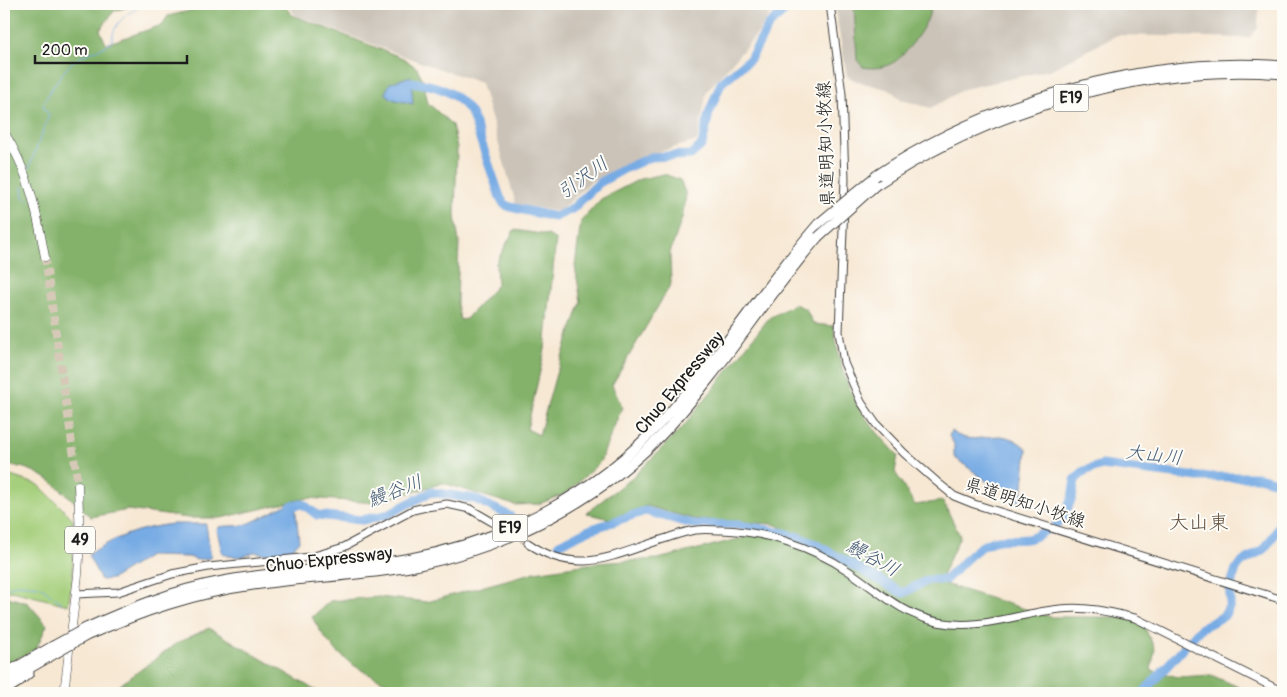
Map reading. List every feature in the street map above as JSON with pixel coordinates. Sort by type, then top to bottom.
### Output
[{"type":"highway","name":"Chuo Expressway","points":[[4,674],[126,610],[190,588],[252,576],[395,560],[465,545],[519,524],[550,509],[606,472],[661,422],[711,362],[785,262],[818,224],[877,174],[926,144],[963,126],[1068,91],[1108,80],[1178,68],[1238,64],[1283,66]]},
{"type":"highway","name":"Chuo Expressway","points":[[86,632],[168,602],[224,589],[388,570],[442,559],[496,543],[555,516],[611,479],[668,428],[693,399],[792,268],[818,237],[876,185],[903,167],[966,134],[1069,99],[1178,76],[1238,72],[1283,74]]},
{"type":"highway","points":[[4,669],[45,645],[53,649]]},
{"type":"highway","name":"Chuo Expressway","points":[[4,683],[42,661],[53,649]]},
{"type":"highway","points":[[4,691],[18,684],[42,661]]},
{"type":"main road","name":"県道明知小牧線","points":[[830,4],[842,94],[846,179],[839,332],[848,375],[876,424],[904,454],[954,496],[974,504],[1283,600]]},
{"type":"main road","points":[[4,132],[18,157],[34,202],[45,258]]},
{"type":"main road","name":"49","points":[[64,693],[76,594],[80,540],[78,485]]},
{"type":"main road","points":[[76,594],[118,592],[172,574],[208,567],[311,557],[344,547],[413,510],[426,507],[447,504],[470,509],[494,523]]},
{"type":"main road","points":[[528,543],[556,559],[575,562],[594,560],[695,530],[726,530],[774,538],[811,550],[846,569],[906,612],[937,622],[970,626],[1060,609],[1084,607],[1110,612],[1135,618],[1283,692]]},
{"type":"shaded area","points":[[287,4],[777,4],[758,33],[707,91],[697,141],[651,154],[590,182],[559,212],[516,204],[481,83],[295,15]]},
{"type":"shaded area","points":[[834,4],[1259,4],[1258,28],[1249,38],[1117,35],[1050,70],[964,89],[931,108],[902,100],[890,90],[856,81],[847,76]]},
{"type":"green space","points":[[4,4],[138,4],[114,11],[100,30],[106,44],[162,25],[168,16],[206,7],[210,4],[283,4],[292,15],[403,58],[417,68],[423,80],[428,103],[452,125],[457,148],[455,216],[459,242],[457,304],[460,320],[466,319],[497,285],[496,263],[514,230],[548,235],[556,240],[545,349],[527,429],[539,435],[556,374],[581,302],[575,266],[581,221],[601,199],[640,179],[664,174],[680,180],[686,195],[682,218],[670,253],[671,284],[612,385],[622,407],[600,462],[567,493],[539,504],[514,505],[443,483],[375,503],[308,498],[221,518],[188,518],[128,510],[91,517],[62,490],[41,475],[17,466],[4,466]]},
{"type":"green space","points":[[854,4],[931,4],[924,26],[902,55],[889,65],[871,68],[863,67],[857,60]]},
{"type":"green space","points":[[795,304],[806,309],[813,324],[834,326],[841,365],[853,397],[872,425],[898,455],[895,472],[915,505],[943,501],[960,536],[942,576],[928,579],[1051,617],[1121,617],[1142,622],[1155,649],[1151,670],[1178,677],[1211,675],[1248,693],[413,693],[354,666],[332,646],[322,633],[312,617],[330,601],[378,597],[427,602],[535,572],[595,563],[658,559],[783,528],[773,524],[693,519],[647,506],[610,519],[586,513],[635,475],[683,427],[769,318]]},
{"type":"green space","points":[[4,474],[39,485],[73,519],[73,578],[68,605],[12,591],[4,592]]},
{"type":"green space","points":[[4,596],[28,603],[47,625],[36,649],[4,665]]},
{"type":"green space","points":[[209,628],[320,693],[109,693],[177,643]]},
{"type":"water","points":[[411,76],[413,104],[392,99],[385,93],[390,83]]},
{"type":"water","points":[[951,431],[961,437],[970,439],[1006,437],[1027,449],[1022,496],[1018,502],[1010,491],[991,482],[989,483],[954,457],[954,444],[949,436]]},
{"type":"water","points":[[295,503],[299,541],[290,552],[266,554],[254,552],[242,557],[228,556],[222,553],[217,530],[219,527],[247,524],[284,506]]},
{"type":"water","points":[[172,524],[206,524],[211,558],[197,560],[189,557],[149,556],[112,579],[101,580],[88,555],[128,534]]},
{"type":"waterway","points":[[28,170],[49,115],[43,106],[56,82],[74,61],[112,41],[115,28],[123,18],[146,4]]},
{"type":"waterway","name":"引沢川","points":[[411,82],[430,85],[446,91],[466,107],[472,115],[504,204],[555,217],[572,209],[599,183],[622,170],[651,157],[691,155],[702,145],[709,113],[721,83],[750,59],[769,25],[792,4]]},
{"type":"waterway","points":[[22,186],[23,197],[29,201]]},
{"type":"waterway","name":"大山川","points":[[1056,524],[1062,520],[1072,498],[1075,480],[1084,471],[1102,465],[1198,477],[1259,477],[1283,484]]},
{"type":"waterway","name":"鰻谷川","points":[[291,506],[303,504],[317,515],[362,520],[386,515],[431,492],[475,499],[510,516]]},
{"type":"waterway","points":[[1026,505],[1055,511],[1063,517]]},
{"type":"waterway","name":"鰻谷川","points":[[559,544],[589,530],[645,511],[692,524],[739,525],[773,531]]},
{"type":"waterway","points":[[1191,639],[1201,628],[1224,616],[1230,605],[1230,587],[1236,569],[1241,563],[1264,549],[1275,534],[1283,516]]},
{"type":"waterway","name":"鰻谷川","points":[[795,536],[813,543],[903,593],[928,580],[945,580],[969,556],[990,542],[1006,539],[1027,539],[1039,535],[1046,530]]},
{"type":"waterway","name":"鰻谷川","points":[[778,532],[788,534]]},
{"type":"waterway","points":[[4,589],[17,584],[40,586],[62,603]]},
{"type":"waterway","points":[[1143,693],[1185,646]]},
{"type":"tunnel","points":[[45,257],[78,485]]},
{"type":"tunnel","points":[[494,523],[528,543]]},
{"type":"district","name":"大山東","points":[[1199,522]]}]
